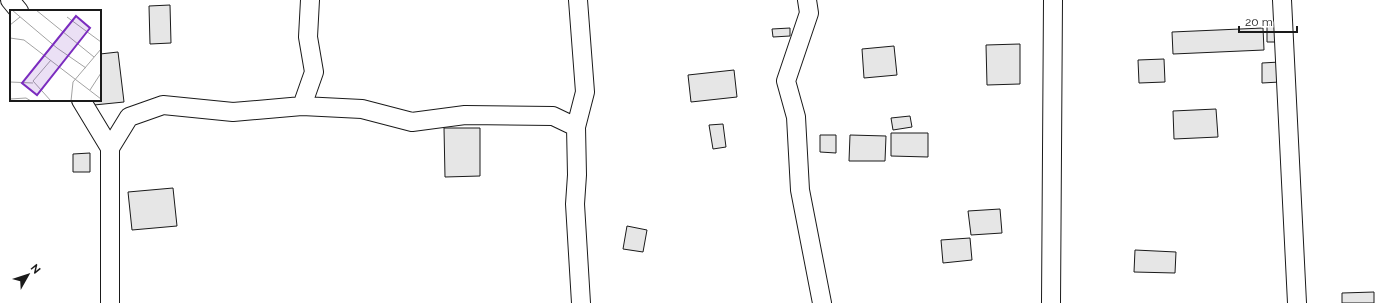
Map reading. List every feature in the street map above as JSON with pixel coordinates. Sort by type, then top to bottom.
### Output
[{"type":"street","points":[[10,0],[18,10]]},
{"type":"street","points":[[302,106],[314,72],[308,37],[310,0]]},
{"type":"street","points":[[578,0],[585,92],[576,127],[577,175],[575,204],[581,303]]},
{"type":"street","points":[[807,0],[809,13],[786,81],[796,117],[800,190],[822,303]]},
{"type":"street","points":[[1051,303],[1053,0]]},
{"type":"street","points":[[1282,0],[1297,303]]},
{"type":"street","points":[[82,101],[110,148],[110,303]]},
{"type":"street","points":[[110,148],[129,117],[163,105],[233,112],[302,106],[362,109],[412,122],[465,115],[553,116],[576,127]]},
{"type":"building","points":[[170,5],[171,43],[150,44],[149,6]]},
{"type":"building","points":[[1267,25],[1279,25],[1279,42],[1267,42]]},
{"type":"building","points":[[790,28],[790,36],[773,37],[772,29]]},
{"type":"building","points":[[1263,28],[1264,50],[1173,54],[1172,32]]},
{"type":"building","points":[[1020,44],[1020,84],[987,85],[986,45]]},
{"type":"building","points":[[894,46],[897,75],[864,78],[862,49]]},
{"type":"building","points":[[118,52],[124,102],[94,105],[93,101],[101,101],[101,54]]},
{"type":"building","points":[[1164,59],[1165,82],[1139,83],[1138,60]]},
{"type":"building","points":[[1280,62],[1280,82],[1262,83],[1262,63]]},
{"type":"building","points":[[734,70],[737,97],[691,102],[688,75]]},
{"type":"building","points":[[1216,109],[1218,137],[1174,139],[1173,111]]},
{"type":"building","points":[[910,116],[912,127],[893,130],[891,118]]},
{"type":"building","points":[[723,124],[726,147],[713,149],[709,125]]},
{"type":"building","points":[[444,128],[480,128],[480,176],[445,177]]},
{"type":"building","points":[[891,133],[928,133],[928,157],[891,156]]},
{"type":"building","points":[[820,135],[836,135],[836,153],[820,152]]},
{"type":"building","points":[[850,135],[886,136],[885,161],[849,161]]},
{"type":"building","points":[[90,153],[90,172],[73,172],[73,154]]},
{"type":"building","points":[[173,188],[177,226],[132,230],[128,192]]},
{"type":"building","points":[[1000,209],[1002,233],[971,235],[968,211]]},
{"type":"building","points":[[627,226],[647,230],[643,252],[623,249]]},
{"type":"building","points":[[970,238],[972,260],[943,263],[941,240]]},
{"type":"building","points":[[1135,250],[1176,252],[1175,273],[1134,272]]},
{"type":"building","points":[[1374,292],[1374,303],[1342,303],[1342,293]]}]
